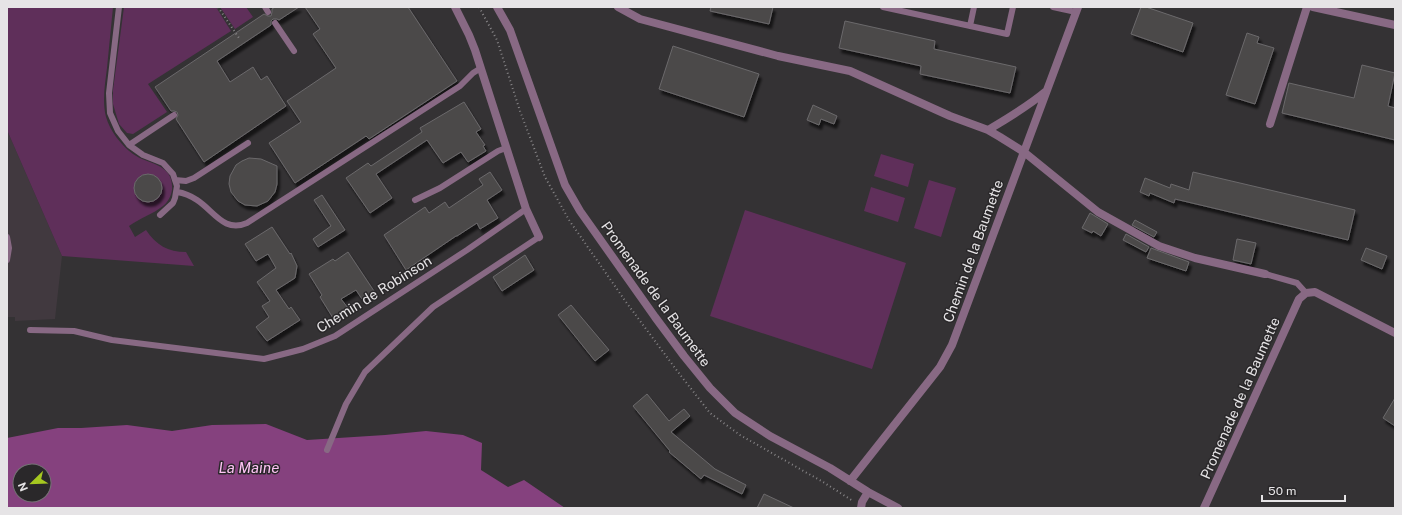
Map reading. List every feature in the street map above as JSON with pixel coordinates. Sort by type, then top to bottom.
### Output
[{"type":"street","points":[[455,7],[469,35],[526,209],[539,237]]},
{"type":"street","name":"Promenade de la Baumette","points":[[497,7],[510,30],[565,185],[580,210],[655,317],[705,382],[735,413],[770,436],[830,468],[868,492],[898,508]]},
{"type":"street","points":[[618,7],[640,19],[778,56],[850,70],[950,116],[988,130],[1024,152],[1098,212],[1159,246],[1196,258],[1265,274]]},
{"type":"street","points":[[1270,124],[1307,7]]},
{"type":"street","points":[[1313,7],[1395,25]]},
{"type":"street","name":"Chemin de la Baumette","points":[[850,481],[940,367],[952,345],[1077,9]]},
{"type":"street","points":[[988,130],[1034,102],[1047,90]]},
{"type":"street","points":[[1306,293],[1315,292],[1395,332]]},
{"type":"street","name":"Promenade de la Baumette","points":[[1204,508],[1299,299],[1306,293]]},
{"type":"street","points":[[861,508],[862,502],[868,492]]},
{"type":"lane","points":[[119,7],[109,103],[113,122],[123,138],[129,145],[143,155],[163,163],[169,168],[175,180],[176,192],[173,203],[160,215]]},
{"type":"lane","points":[[882,7],[1007,34],[1013,7]]},
{"type":"lane","points":[[917,14],[918,7]]},
{"type":"lane","points":[[970,26],[974,7]]},
{"type":"lane","points":[[1053,7],[1077,9]]},
{"type":"lane","points":[[275,23],[294,51]]},
{"type":"lane","points":[[176,192],[191,196],[224,223],[230,226],[240,226],[247,223],[460,86],[473,73],[481,68]]},
{"type":"lane","points":[[129,145],[174,116]]},
{"type":"lane","points":[[175,180],[186,181],[194,178],[248,143]]},
{"type":"lane","points":[[415,200],[440,188],[498,151],[506,148]]},
{"type":"lane","name":"Chemin de Robinson","points":[[30,330],[74,331],[112,340],[264,359],[304,349],[335,336],[467,250],[526,209]]},
{"type":"lane","points":[[7,237],[9,248],[7,260]]},
{"type":"lane","points":[[327,450],[346,404],[365,372],[433,307],[539,237]]},
{"type":"lane","points":[[1265,274],[1297,283],[1306,293]]},
{"type":"path","points":[[218,7],[238,38]]},
{"type":"shaded area","points":[[7,7],[113,7],[104,92],[106,117],[116,137],[124,146],[139,158],[159,166],[169,175],[172,181],[172,192],[165,204],[129,226],[135,237],[146,230],[158,244],[163,247],[174,251],[186,252],[194,266],[62,256],[7,130]],"holes":[[[145,177],[154,179],[159,185],[158,193],[151,199],[141,197],[137,192],[138,182]]]},
{"type":"shaded area","points":[[124,7],[216,7],[231,31],[148,84],[167,112],[133,134],[127,133],[119,124],[113,104],[113,90]]},
{"type":"shaded area","points":[[220,7],[246,7],[253,17],[235,29]]},
{"type":"shaded area","points":[[7,130],[62,256],[55,319],[15,321],[15,317],[7,317]]},
{"type":"shaded area","points":[[881,154],[914,164],[908,187],[874,176]]},
{"type":"shaded area","points":[[929,180],[956,188],[941,237],[914,228]]},
{"type":"shaded area","points":[[871,187],[905,198],[898,222],[864,211]]},
{"type":"shaded area","points":[[745,210],[906,263],[872,369],[710,316]]},
{"type":"water","name":"La Maine","points":[[266,424],[307,440],[426,431],[463,435],[482,443],[481,470],[508,487],[524,480],[565,508],[7,508],[7,438],[58,428],[127,425],[172,431],[212,425]]},
{"type":"building","points":[[275,7],[299,7],[279,20],[273,19],[271,21],[271,25],[217,61],[230,82],[253,67],[261,80],[267,76],[286,106],[204,162],[176,119],[178,115],[177,112],[171,111],[155,87],[264,14],[271,16],[272,9]]},
{"type":"building","points":[[305,7],[408,7],[457,81],[369,139],[366,136],[295,183],[269,143],[301,122],[287,101],[336,68],[313,34],[320,29]]},
{"type":"building","points":[[711,7],[773,7],[769,24],[710,11]]},
{"type":"building","points":[[1141,7],[1146,7],[1193,23],[1183,52],[1131,34]]},
{"type":"building","points":[[845,21],[935,41],[934,49],[1016,67],[1010,93],[920,74],[921,66],[839,48]]},
{"type":"building","points":[[1247,33],[1259,37],[1257,43],[1274,48],[1255,104],[1226,95]]},
{"type":"building","points":[[673,46],[759,74],[744,117],[659,89]]},
{"type":"building","points":[[1362,65],[1395,73],[1388,106],[1395,108],[1395,140],[1282,113],[1289,83],[1354,98]]},
{"type":"building","points":[[464,102],[481,129],[476,132],[485,145],[483,146],[486,151],[468,162],[461,152],[443,163],[427,140],[376,174],[392,198],[370,213],[346,178],[368,163],[371,166],[422,132],[420,128]]},
{"type":"building","points":[[813,105],[837,116],[834,124],[821,119],[819,125],[807,120]]},
{"type":"building","points":[[249,158],[261,159],[277,166],[277,184],[275,192],[268,201],[257,206],[245,205],[238,201],[231,192],[229,184],[230,176],[236,165]]},
{"type":"building","points":[[490,172],[502,190],[487,200],[498,218],[480,229],[477,223],[406,270],[384,235],[425,207],[429,213],[445,202],[449,208],[483,185],[479,179]]},
{"type":"building","points":[[1193,172],[1355,210],[1348,240],[1175,199],[1174,203],[1150,193],[1149,196],[1140,192],[1145,178],[1170,188],[1171,184],[1189,190]]},
{"type":"building","points":[[148,174],[154,175],[158,178],[161,182],[161,194],[158,198],[154,201],[148,202],[142,201],[138,198],[135,194],[134,188],[135,182],[138,178],[142,175]]},
{"type":"building","points":[[322,195],[345,230],[318,247],[313,239],[331,226],[314,200]]},
{"type":"building","points":[[1090,213],[1108,224],[1101,236],[1093,231],[1092,233],[1082,228]]},
{"type":"building","points":[[1135,220],[1157,232],[1154,237],[1132,225]]},
{"type":"building","points":[[272,227],[290,254],[291,253],[297,266],[295,278],[276,290],[289,309],[291,307],[300,320],[267,341],[256,327],[269,317],[262,306],[270,301],[257,282],[276,268],[268,254],[256,261],[245,244]]},
{"type":"building","points":[[1126,234],[1149,247],[1146,252],[1123,240]]},
{"type":"building","points":[[1237,239],[1256,243],[1251,264],[1233,260]]},
{"type":"building","points":[[1151,248],[1189,262],[1186,271],[1147,258]]},
{"type":"building","points":[[1366,248],[1387,256],[1382,269],[1361,260]]},
{"type":"building","points":[[348,252],[374,291],[362,299],[356,290],[341,299],[348,308],[333,318],[320,297],[322,295],[309,274],[333,259],[335,261]]},
{"type":"building","points":[[525,255],[534,270],[502,291],[493,277]]},
{"type":"building","points":[[571,305],[609,350],[595,361],[558,315]]},
{"type":"building","points":[[647,394],[669,421],[684,409],[690,416],[671,432],[715,469],[746,485],[742,494],[704,475],[701,479],[669,452],[670,451],[633,406]]},
{"type":"building","points":[[1395,398],[1395,426],[1383,418]]},
{"type":"building","points":[[764,494],[794,508],[757,508]]}]
